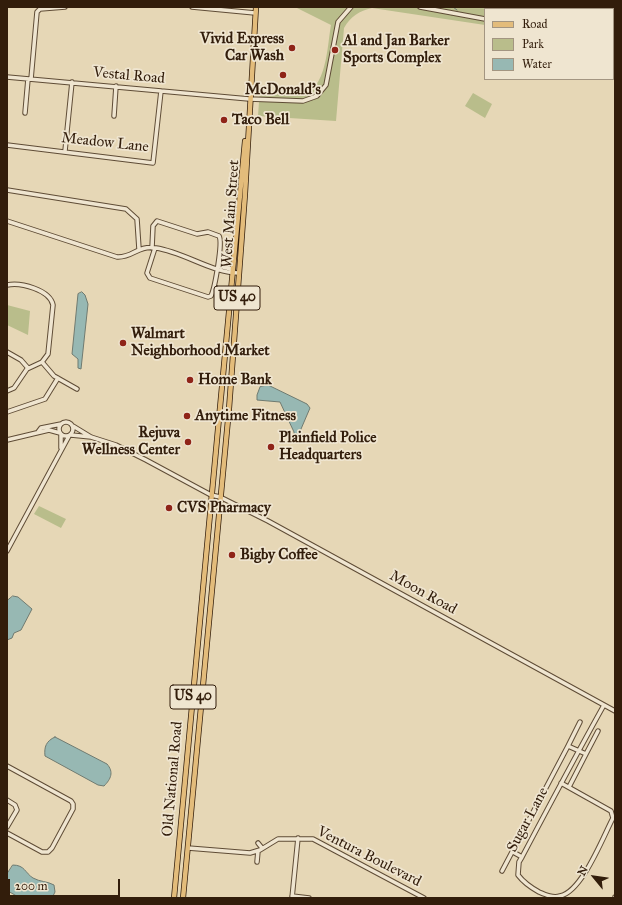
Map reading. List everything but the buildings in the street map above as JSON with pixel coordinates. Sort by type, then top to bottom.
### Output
[{"type":"main road","name":"West Main Street","points":[[220,497],[239,273],[256,7]]},
{"type":"main road","name":"West Main Street","points":[[211,495],[249,99]]},
{"type":"main road","name":"Old National Road","points":[[174,898],[211,495]]},
{"type":"main road","name":"Old National Road","points":[[184,898],[220,497]]},
{"type":"street","points":[[25,112],[37,12],[40,9],[65,7]]},
{"type":"street","points":[[192,7],[255,13]]},
{"type":"street","name":"Vestal Road","points":[[7,77],[295,102],[317,96],[326,85],[329,78],[338,22],[351,7]]},
{"type":"street","points":[[420,7],[484,19]]},
{"type":"street","points":[[65,151],[72,82]]},
{"type":"street","points":[[114,116],[116,86]]},
{"type":"street","name":"Meadow Lane","points":[[7,145],[153,163],[161,90]]},
{"type":"street","points":[[7,190],[126,209],[137,219],[139,249]]},
{"type":"street","points":[[7,221],[118,257],[127,257],[139,249],[154,248],[217,268],[239,273]]},
{"type":"street","points":[[157,221],[197,234],[211,233],[219,236],[221,239],[217,268],[212,295],[210,297],[150,278],[147,275],[154,248],[153,226],[157,221]]},
{"type":"street","points":[[7,284],[16,284],[39,291],[50,297],[53,305],[48,354],[42,362],[28,368],[14,388],[7,391]]},
{"type":"street","points":[[7,352],[21,360],[28,368]]},
{"type":"street","points":[[42,362],[49,372],[77,389]]},
{"type":"street","points":[[7,412],[45,399],[58,378]]},
{"type":"street","points":[[38,432],[41,428],[68,422],[91,436]]},
{"type":"street","points":[[61,424],[59,428],[61,448]]},
{"type":"street","points":[[7,550],[61,448],[73,431],[73,426]]},
{"type":"street","points":[[7,440],[51,430],[69,435],[91,436]]},
{"type":"street","name":"Moon Road","points":[[91,436],[116,445],[211,495],[220,497],[615,711]]},
{"type":"street","name":"Sugar Lane","points":[[561,783],[601,804],[611,811],[613,818],[584,874],[567,894],[559,897],[548,896],[527,886],[518,875],[519,862],[561,783],[604,705]]},
{"type":"street","points":[[502,871],[580,722]]},
{"type":"street","points":[[569,787],[598,731]]},
{"type":"street","points":[[568,746],[586,754]]},
{"type":"street","points":[[7,766],[71,801],[73,804],[73,809],[52,848],[48,852],[42,852],[7,833]]},
{"type":"street","points":[[7,800],[15,805],[17,810],[7,827]]},
{"type":"street","points":[[298,838],[292,897],[309,898]]},
{"type":"street","name":"Ventura Boulevard","points":[[258,851],[278,839],[298,838],[316,841],[424,898]]},
{"type":"street","points":[[258,843],[262,848]]},
{"type":"street","points":[[188,848],[250,853],[258,851],[257,862]]},
{"type":"street","points":[[512,852],[522,857]]},
{"type":"green space","name":"Al and Jan Barker Sports Complex","points":[[295,7],[568,7],[484,8],[484,25],[372,8],[363,11],[353,17],[344,28],[336,121],[258,116],[260,88],[296,95],[306,93],[314,88],[324,69],[331,25]]},
{"type":"green space","points":[[473,93],[492,104],[485,118],[465,106]]},
{"type":"green space","points":[[7,305],[30,311],[28,335],[7,325]]},
{"type":"green space","points":[[39,506],[66,519],[61,528],[34,514]]},
{"type":"water","points":[[82,292],[85,295],[88,304],[81,369],[78,368],[78,359],[72,354],[78,294]]},
{"type":"water","points":[[268,385],[307,404],[310,408],[301,429],[298,441],[294,439],[294,432],[280,402],[257,400],[260,387]]},
{"type":"water","points":[[13,596],[18,597],[32,609],[21,630],[14,633],[12,638],[7,640],[7,601]]},
{"type":"water","points":[[55,737],[107,764],[111,775],[104,786],[98,785],[45,756],[46,745]]},
{"type":"water","points":[[13,865],[20,866],[30,876],[36,879],[54,885],[55,892],[52,898],[20,898],[8,891],[7,874]]},
{"type":"waterway","points":[[453,7],[457,10]]},
{"type":"place","name":"Vivid Express Car Wash","points":[[292,48]]},
{"type":"place","name":"Al and Jan Barker Sports Complex","points":[[335,50]]},
{"type":"place","name":"McDonald's","points":[[283,75]]},
{"type":"place","name":"Taco Bell","points":[[224,120]]},
{"type":"place","name":"Walmart Neighborhood Market","points":[[123,343]]},
{"type":"place","name":"Home Bank","points":[[190,380]]},
{"type":"place","name":"Anytime Fitness","points":[[187,416]]},
{"type":"place","name":"Rejuva Wellness Center","points":[[188,442]]},
{"type":"place","name":"Plainfield Police Headquarters","points":[[271,447]]},
{"type":"place","name":"CVS Pharmacy","points":[[169,508]]},
{"type":"place","name":"Bigby Coffee","points":[[232,555]]}]
